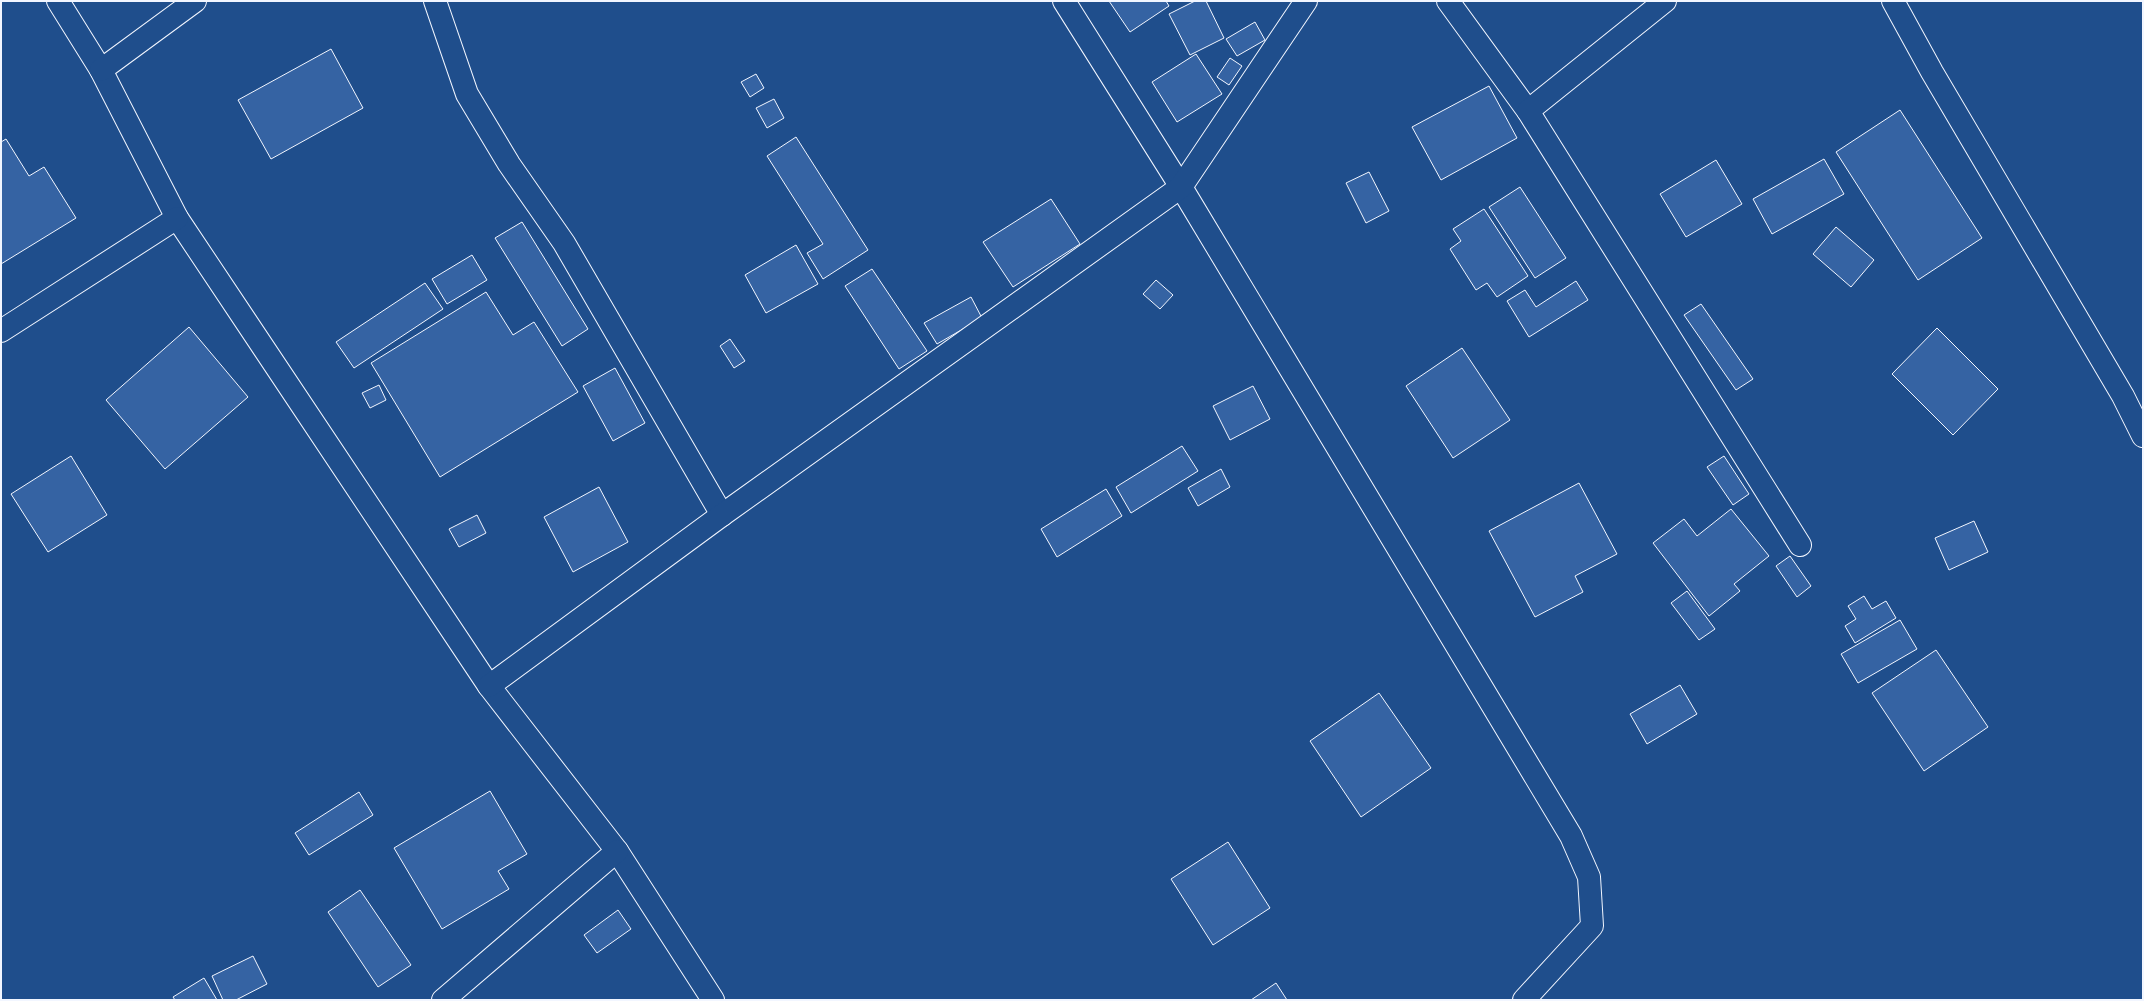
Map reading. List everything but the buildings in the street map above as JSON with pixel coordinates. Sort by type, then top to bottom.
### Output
[{"type":"street","points":[[58,1],[100,70],[177,218],[489,686],[617,851],[713,1000]]},
{"type":"street","points":[[100,70],[194,1]]},
{"type":"street","points":[[435,1],[467,94],[509,164],[564,243],[722,515]]},
{"type":"street","points":[[1064,1],[1181,187],[1571,836],[1589,877],[1592,926],[1524,1000]]},
{"type":"street","points":[[489,686],[722,515],[1181,187],[1306,1]]},
{"type":"street","points":[[1448,1],[1528,111],[1800,546]]},
{"type":"street","points":[[1528,111],[1665,1]]},
{"type":"street","points":[[1893,1],[1932,72],[2123,396],[2143,436]]},
{"type":"street","points":[[1,331],[177,218]]},
{"type":"street","points":[[443,1000],[617,851]]}]
